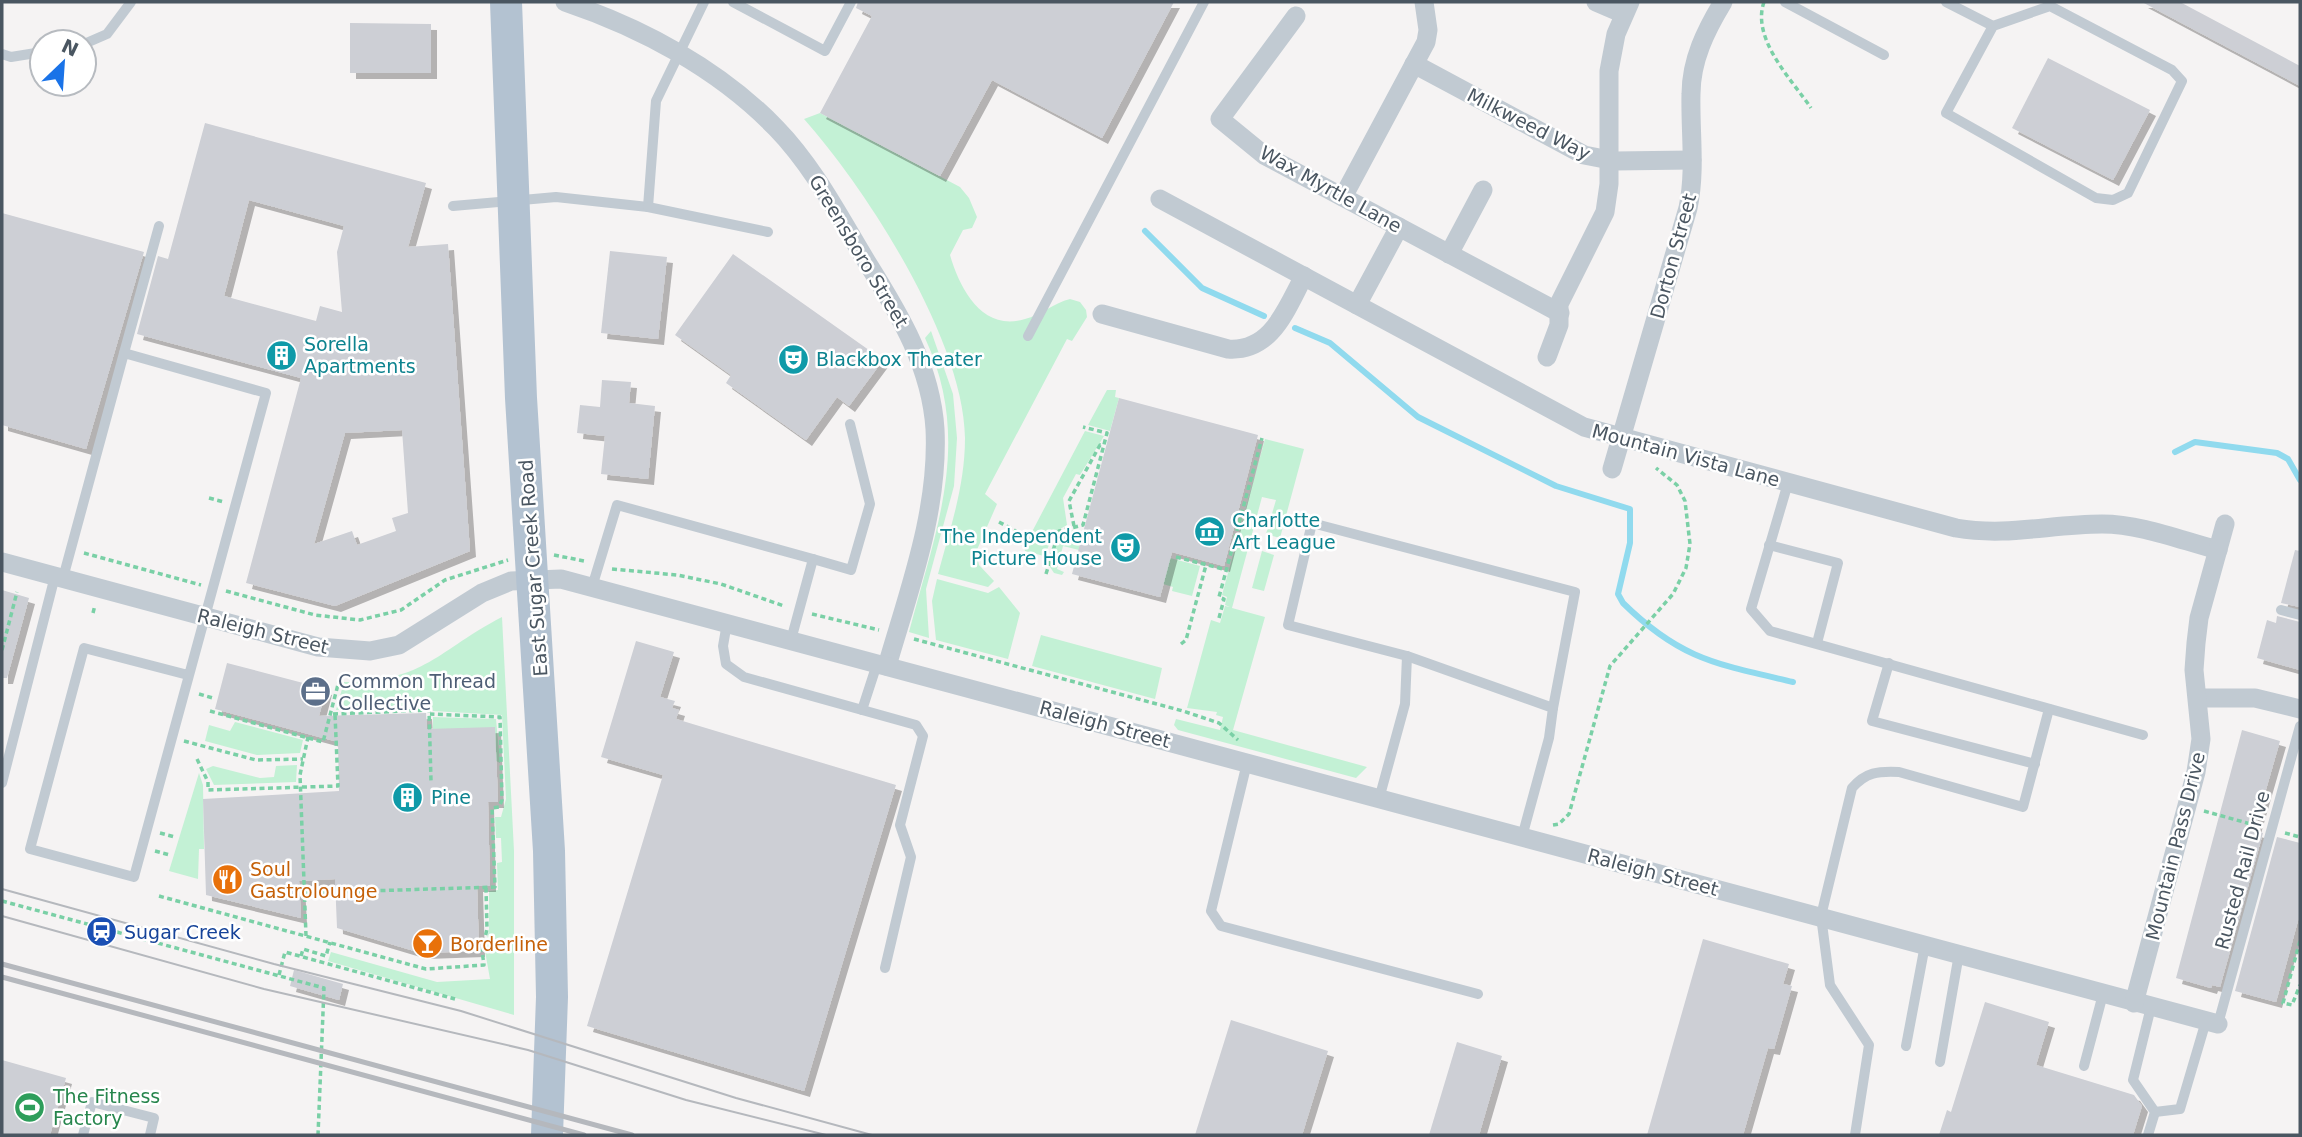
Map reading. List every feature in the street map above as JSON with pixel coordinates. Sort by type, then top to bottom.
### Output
[{"type":"main road","name":"East Sugar Creek Road","points":[[506,2],[513,201],[549,851],[552,997],[547,1135]]},
{"type":"street","name":"Greensboro Street","points":[[565,2],[642,32],[733,91],[767,120],[802,159],[897,310],[915,346],[926,379],[934,426],[935,467],[922,543],[882,665]]},
{"type":"street","points":[[1343,197],[1414,64],[1428,30],[1424,2]]},
{"type":"street","points":[[1547,357],[1556,337],[1559,304],[1605,212],[1609,161],[1609,71],[1616,34],[1627,8],[1596,2]]},
{"type":"street","name":"Dorton Street","points":[[1612,469],[1688,208],[1692,160],[1693,73],[1704,36],[1723,2]]},
{"type":"street","name":"Wax Myrtle Lane","points":[[1296,16],[1220,120],[1264,155],[1560,313]]},
{"type":"street","name":"Milkweed Way","points":[[1414,64],[1573,150],[1609,161],[1692,160]]},
{"type":"street","points":[[1449,254],[1483,190]]},
{"type":"street","name":"Mountain Vista Lane","points":[[1160,199],[1584,427],[1975,531],[2013,533],[2104,524],[2142,530],[2218,550]]},
{"type":"street","points":[[1357,305],[1399,227]]},
{"type":"street","points":[[1102,314],[1228,349],[1250,347],[1269,336],[1304,276]]},
{"type":"street","name":"Mountain Pass Drive","points":[[2143,1005],[2196,772],[2201,739],[2194,668],[2199,618],[2225,524]]},
{"type":"street","name":"Raleigh Street","points":[[2,562],[318,647],[370,651],[399,645],[482,593],[511,581],[561,579],[2212,1022]]},
{"type":"street","points":[[2198,698],[2255,698],[2300,709]]},
{"type":"lane","points":[[98,38],[107,34],[131,2]]},
{"type":"lane","points":[[648,207],[656,101],[704,2]]},
{"type":"lane","points":[[733,2],[825,51],[851,2]]},
{"type":"lane","points":[[1028,335],[1204,2]]},
{"type":"lane","points":[[1786,2],[1884,55]]},
{"type":"lane","points":[[1946,2],[1993,26],[2050,6],[2172,70],[2182,81],[2128,193],[2113,200],[2096,198],[1946,113],[1993,26]]},
{"type":"lane","points":[[2,54],[11,57],[28,54]]},
{"type":"lane","points":[[453,206],[556,197],[648,207],[768,232]]},
{"type":"lane","points":[[2,783],[159,226]]},
{"type":"lane","points":[[124,353],[267,393],[134,877],[30,849],[84,648],[188,675]]},
{"type":"lane","points":[[592,587],[617,505],[851,570],[870,504],[850,424]]},
{"type":"lane","points":[[1788,483],[1751,609],[1770,631],[2143,735]]},
{"type":"lane","points":[[1522,837],[1549,738],[1575,592],[1312,523],[1288,625],[1407,656],[1553,708]]},
{"type":"lane","points":[[1769,545],[1838,563],[1817,643]]},
{"type":"lane","points":[[791,640],[813,559]]},
{"type":"lane","points":[[2281,610],[2300,615]]},
{"type":"lane","points":[[728,623],[723,646],[726,664],[744,677],[916,725],[923,736],[900,825],[911,857],[885,968]]},
{"type":"lane","points":[[1378,800],[1405,705],[1407,656]]},
{"type":"lane","points":[[1889,663],[1872,721],[2035,764]]},
{"type":"lane","points":[[862,710],[882,665]]},
{"type":"lane","points":[[1855,1135],[1869,1045],[1830,985],[1821,916],[1852,788],[1863,776],[1879,771],[1899,772],[2023,807],[2049,709]]},
{"type":"lane","name":"Rusted Rail Drive","points":[[2155,1112],[2180,1110],[2212,1022],[2300,726]]},
{"type":"lane","points":[[1247,763],[1211,911],[1220,926],[1479,994]]},
{"type":"lane","points":[[1906,1046],[1925,945]]},
{"type":"lane","points":[[1940,1062],[1959,954]]},
{"type":"lane","points":[[2084,1066],[2103,994]]},
{"type":"lane","points":[[2143,1005],[2133,1080],[2155,1112],[2148,1135]]},
{"type":"lane","points":[[83,1135],[92,1102],[154,1118],[150,1135]]},
{"type":"path","points":[[1764,2],[1763,31],[1811,108]]},
{"type":"path","points":[[1046,574],[1059,531],[1083,525],[1107,433],[1083,427]]},
{"type":"path","points":[[1219,618],[1224,599],[1219,597],[1262,438]]},
{"type":"path","points":[[1074,527],[1069,501],[1100,446],[1103,446]]},
{"type":"path","points":[[1630,641],[1673,594],[1686,568],[1690,522],[1685,501],[1677,485],[1654,467]]},
{"type":"path","points":[[999,522],[1025,536]]},
{"type":"path","points":[[1176,557],[1227,570]]},
{"type":"path","points":[[1181,644],[1186,639],[1206,565]]},
{"type":"path","points":[[2,650],[17,592]]},
{"type":"path","points":[[210,711],[323,742],[333,714],[340,677]]},
{"type":"path","points":[[333,714],[429,710],[431,781]]},
{"type":"path","points":[[197,759],[208,782],[208,790],[338,786],[333,714]]},
{"type":"path","points":[[304,893],[495,887],[492,808],[499,807],[502,800],[500,717],[430,714]]},
{"type":"path","points":[[306,936],[300,787],[307,737]]},
{"type":"path","points":[[200,746],[256,760],[303,759]]},
{"type":"path","points":[[2196,809],[2258,826]]},
{"type":"path","points":[[2278,831],[2300,837]]},
{"type":"path","points":[[159,896],[426,969],[484,965],[482,951],[487,929],[486,888]]},
{"type":"path","points":[[2,901],[324,988],[318,1135]]},
{"type":"path","points":[[2300,942],[2283,1003],[2292,1005],[2300,985]]},
{"type":"path","points":[[301,956],[303,949],[326,956],[330,943]]},
{"type":"path","points":[[279,975],[285,952],[455,999]]},
{"type":"green space","points":[[820,113],[960,187],[969,198],[977,217],[972,228],[963,230],[950,255],[967,294],[985,313],[1010,321],[1025,319],[1070,299],[1080,302],[1086,310],[1087,317],[1072,341],[1067,339],[985,494],[997,504],[976,552],[979,565],[994,581],[988,587],[938,574],[962,473],[965,438],[960,399],[948,357],[908,269],[856,186],[804,119]]},
{"type":"green space","points":[[931,331],[953,394],[957,438],[954,486],[926,589],[929,638],[909,632],[939,521],[948,449],[947,413],[939,376],[925,338]]},
{"type":"green space","points":[[1107,390],[1116,390],[1115,397],[1119,398],[1110,431],[1088,425]]},
{"type":"green space","points":[[1085,431],[1104,436],[1080,475],[1076,474],[1063,498],[1067,525],[1055,532],[1044,556],[1025,551],[1024,547]]},
{"type":"green space","points":[[1265,439],[1304,449],[1280,538],[1266,534],[1276,500],[1262,497],[1232,608],[1265,617],[1233,730],[1367,767],[1356,778],[1178,730],[1174,725],[1176,719],[1220,730],[1223,717],[1216,715],[1217,712],[1187,708],[1211,620],[1220,623],[1225,606],[1230,607],[1225,605],[1227,597],[1222,595]]},
{"type":"green space","points":[[1069,530],[1083,532],[1079,550],[1063,546],[1057,569],[1064,572],[1062,575],[1054,573],[1050,567],[1055,545],[1060,536]]},
{"type":"green space","points":[[1262,551],[1274,555],[1264,591],[1252,588]]},
{"type":"green space","points":[[1170,558],[1200,566],[1192,596],[1172,591],[1173,587],[1163,584]]},
{"type":"green space","points":[[937,579],[988,593],[999,587],[1020,613],[1008,659],[936,640],[932,601]]},
{"type":"green space","points":[[502,617],[514,851],[514,1015],[328,961],[331,952],[437,982],[490,979],[485,951],[489,929],[489,891],[498,890],[497,863],[502,862],[501,838],[496,838],[495,817],[501,817],[506,799],[502,715],[433,711],[432,707],[336,710],[344,682],[371,681],[413,670]]},
{"type":"green space","points":[[1041,635],[1162,668],[1155,699],[1032,666]]},
{"type":"green space","points":[[433,717],[496,719],[500,763],[433,729]]},
{"type":"green space","points":[[235,722],[303,740],[300,753],[257,755],[205,741],[209,725],[230,731]]},
{"type":"green space","points":[[297,765],[296,782],[214,785],[206,769],[213,766],[260,778],[274,777],[276,766]]},
{"type":"green space","points":[[199,773],[203,785],[204,849],[199,849],[198,879],[169,871]]},
{"type":"building","points":[[858,2],[1174,2],[1102,138],[992,80],[940,176],[820,113],[872,16],[856,8]]},
{"type":"building","points":[[2142,2],[2180,2],[2300,66],[2300,86]]},
{"type":"building","points":[[350,23],[431,24],[431,73],[350,73]]},
{"type":"building","points":[[2048,58],[2150,110],[2113,180],[2012,128]]},
{"type":"building","name":"Sorella Apartments","points":[[205,123],[426,183],[408,247],[448,244],[470,551],[335,606],[246,583],[301,378],[137,334],[158,256],[168,259]],"holes":[[[249,200],[344,226],[337,252],[342,312],[320,306],[316,321],[224,296]],[[402,430],[408,513],[392,518],[396,531],[357,545],[352,531],[314,544],[345,433]]]},
{"type":"building","points":[[2,213],[144,252],[86,449],[2,425]]},
{"type":"building","points":[[610,251],[667,257],[658,339],[601,333]]},
{"type":"building","points":[[733,254],[883,360],[849,406],[837,397],[806,440],[726,383],[731,375],[675,335]]},
{"type":"building","points":[[602,380],[631,382],[629,403],[655,406],[648,479],[601,474],[605,436],[577,433],[580,405],[600,407]]},
{"type":"building","points":[[1119,398],[1258,435],[1224,566],[1172,552],[1160,597],[1072,574]]},
{"type":"building","points":[[2295,550],[2300,551],[2300,607],[2281,603]]},
{"type":"building","points":[[2,590],[29,598],[7,678],[2,678]]},
{"type":"building","points":[[2277,616],[2300,622],[2300,670],[2257,658],[2267,620],[2276,623]]},
{"type":"building","points":[[636,641],[674,652],[660,697],[675,701],[672,708],[679,710],[676,719],[896,785],[804,1091],[587,1026],[663,775],[601,757]]},
{"type":"building","points":[[227,663],[326,689],[319,716],[426,713],[427,729],[495,727],[498,802],[488,802],[490,886],[477,886],[479,951],[421,953],[337,928],[335,879],[299,881],[301,918],[206,895],[203,799],[339,791],[338,742],[215,709]]},
{"type":"building","points":[[2242,730],[2280,741],[2254,831],[2263,833],[2220,987],[2212,985],[2211,988],[2176,978]]},
{"type":"building","points":[[2277,837],[2300,843],[2300,913],[2276,1002],[2235,991]]},
{"type":"building","points":[[1703,939],[1789,964],[1783,984],[1792,986],[1774,1049],[1768,1048],[1743,1135],[1647,1135]]},
{"type":"building","points":[[294,970],[343,984],[339,1000],[290,986]]},
{"type":"building","points":[[1985,1002],[2049,1022],[2036,1065],[2134,1095],[2142,1106],[2133,1135],[1939,1135],[1947,1110],[1951,1112]]},
{"type":"building","points":[[1231,1020],[1328,1051],[1302,1135],[1195,1135]]},
{"type":"building","points":[[1457,1042],[1502,1056],[1479,1135],[1429,1135]]},
{"type":"building","name":"The Fitness Factory","points":[[2,1060],[66,1078],[50,1135],[2,1135]]},
{"type":"waterway","points":[[1145,231],[1202,288],[1264,316]]},
{"type":"waterway","points":[[1295,328],[1330,343],[1418,417],[1556,486],[1630,509],[1630,543],[1618,594],[1623,603],[1663,637],[1701,657],[1793,682]]},
{"type":"waterway","points":[[2175,452],[2195,442],[2277,453],[2288,459],[2300,480]]},
{"type":"tram line","points":[[2,889],[274,964],[461,1011],[736,1098],[872,1135]]},
{"type":"tram line","points":[[2,916],[264,989],[528,1050],[686,1100],[826,1135]]},
{"type":"railway","points":[[2,964],[632,1135]]},
{"type":"railway","points":[[2,977],[584,1135]]},
{"type":"place","name":"Sorella Apartments","points":[[281,355]]},
{"type":"place","name":"Blackbox Theater","points":[[793,359]]},
{"type":"place","name":"Charlotte Art League","points":[[1209,531]]},
{"type":"place","name":"The Independent Picture House","points":[[1125,547]]},
{"type":"place","name":"Common Thread Collective","points":[[315,692]]},
{"type":"place","name":"Pine","points":[[408,797]]},
{"type":"place","name":"Soul Gastrolounge","points":[[227,880]]},
{"type":"place","name":"Sugar Creek","points":[[101,932]]},
{"type":"place","name":"Borderline","points":[[427,944]]},
{"type":"place","name":"The Fitness Factory","points":[[30,1107]]}]
